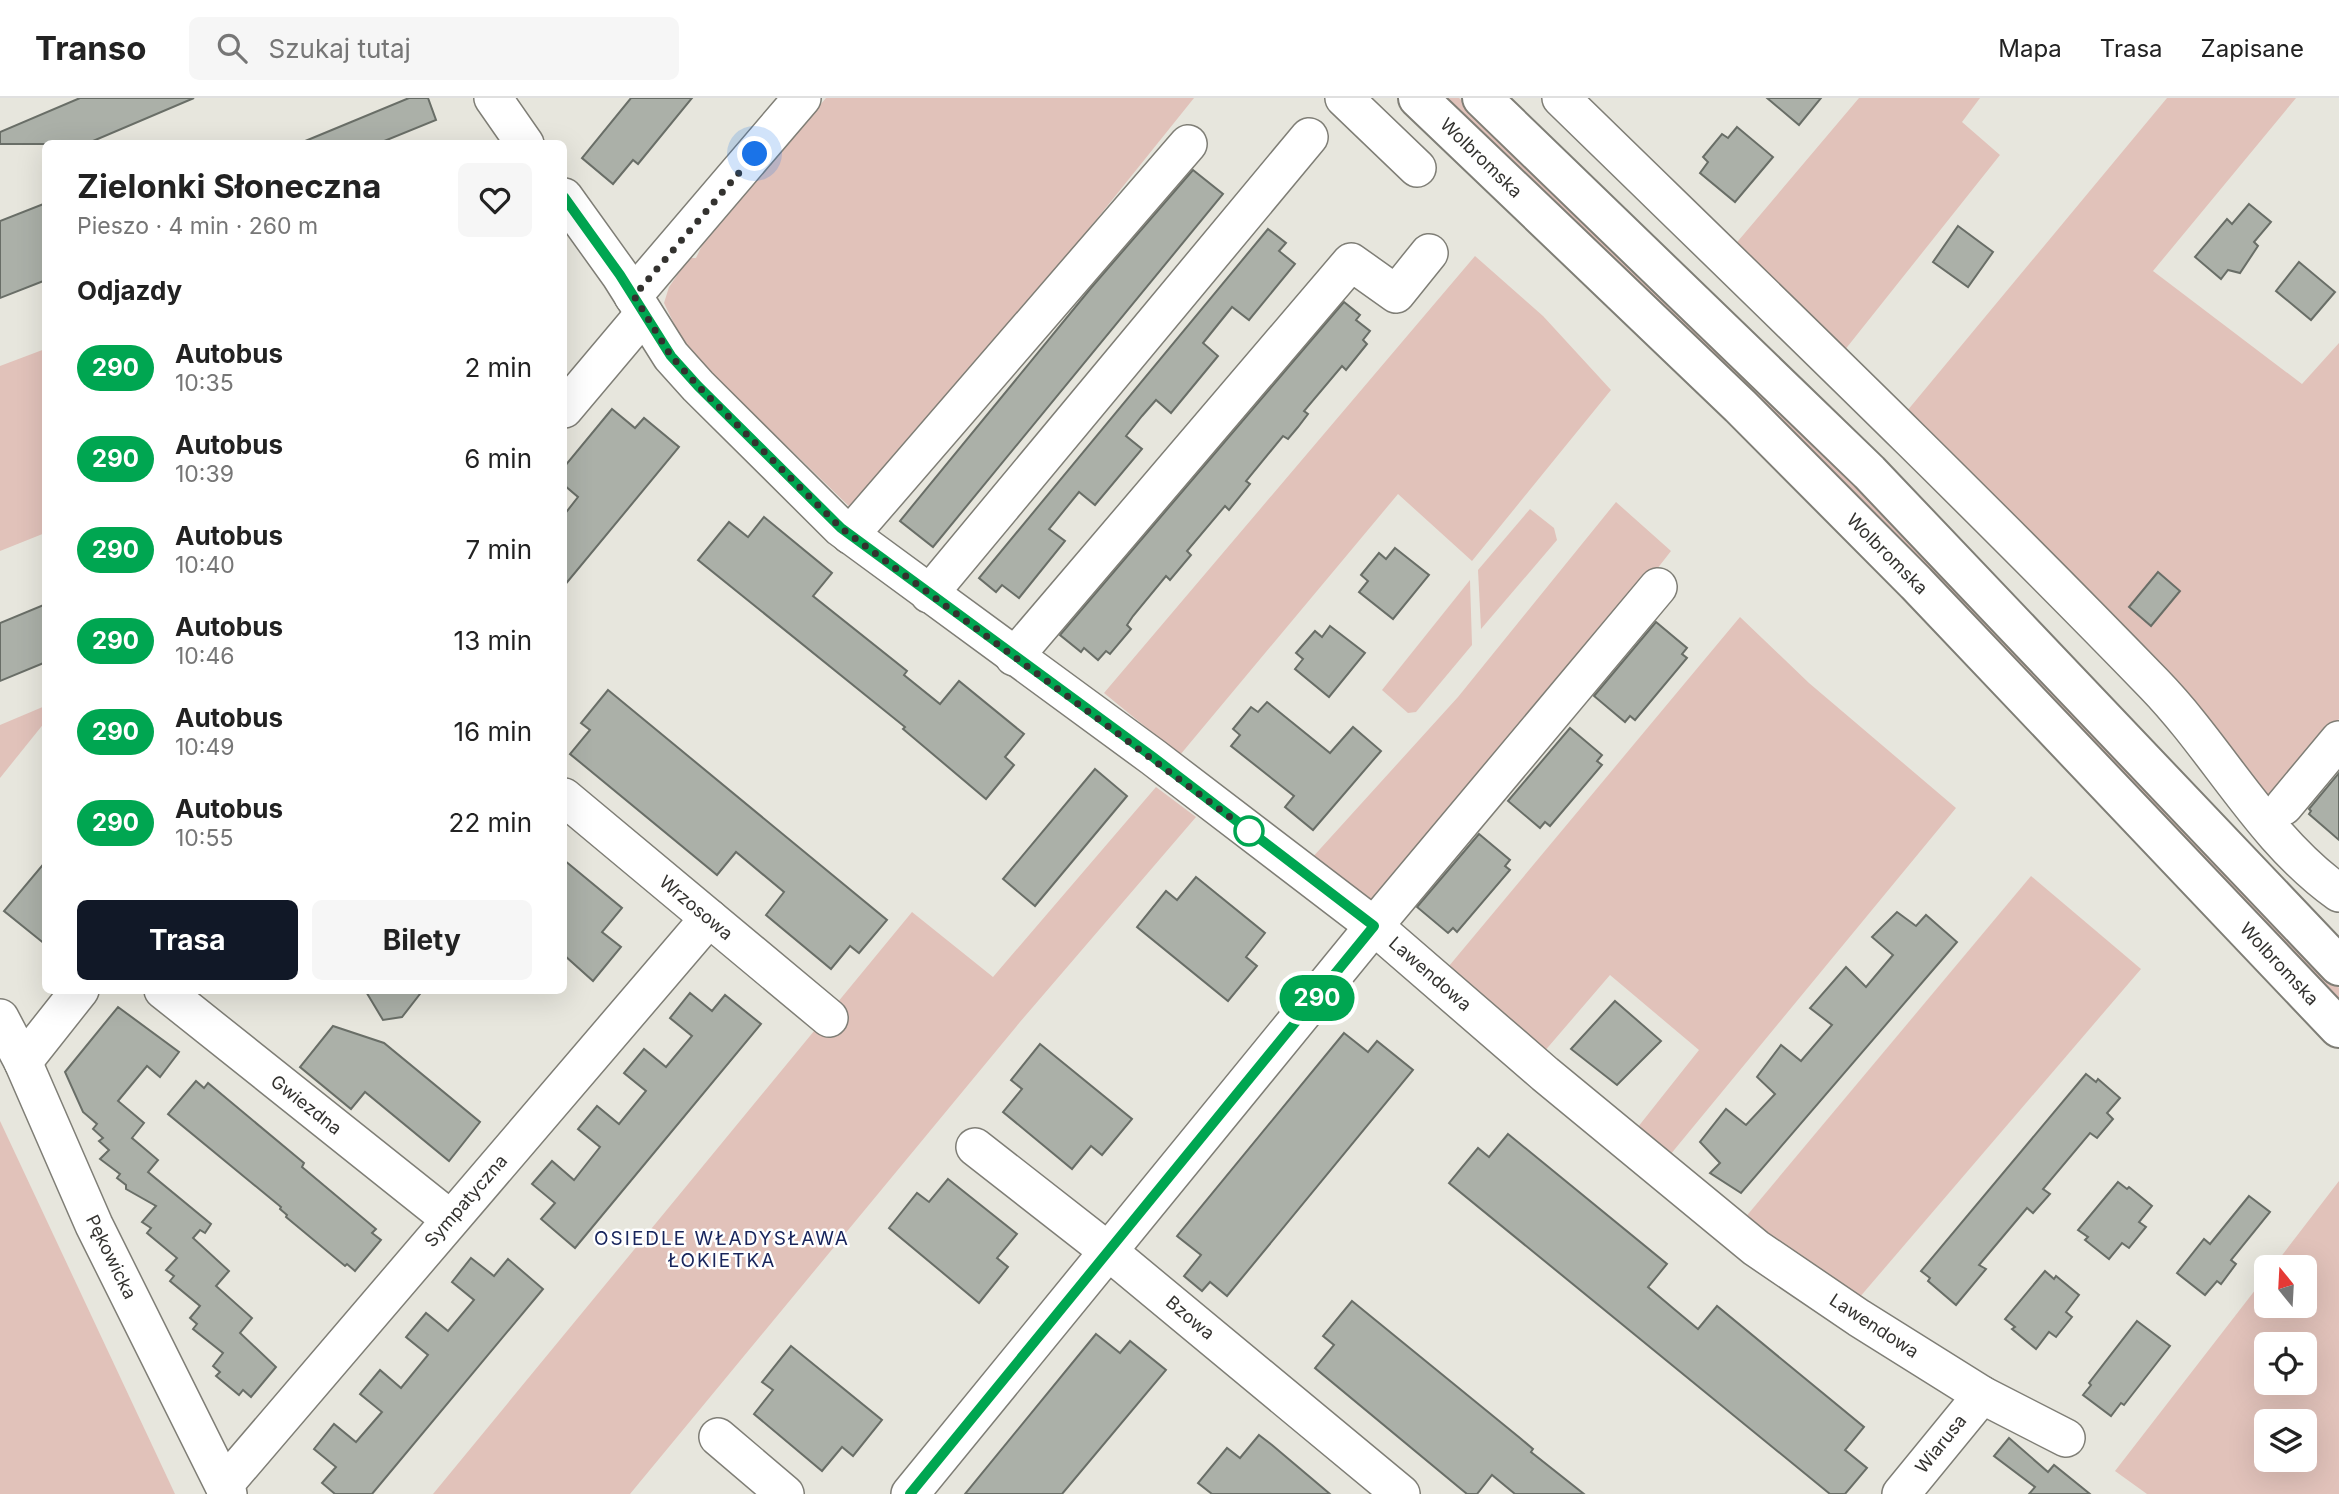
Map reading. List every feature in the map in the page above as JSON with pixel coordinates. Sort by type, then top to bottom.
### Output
[{"type":"main road","name":"Wolbromska","points":[[1418,98],[1740,405],[1916,583],[2339,1028]]},
{"type":"main road","points":[[1482,98],[1868,472],[2339,965]]},
{"type":"street","points":[[567,405],[639,305],[683,220],[802,98]]},
{"type":"street","points":[[1344,98],[1417,168]]},
{"type":"street","points":[[1561,98],[1896,424],[2147,676],[2176,708],[2258,815],[2291,851],[2339,893]]},
{"type":"street","points":[[501,101],[523,140]]},
{"type":"street","points":[[929,594],[1309,137]]},
{"type":"street","points":[[850,535],[1188,144]]},
{"type":"street","name":"Lawendowa","points":[[567,201],[671,356],[698,386],[850,535],[1153,757],[1374,926],[1545,1074],[1756,1248],[1859,1318],[1982,1395],[2066,1437]]},
{"type":"street","points":[[1014,657],[1351,262],[1396,294],[1429,253]]},
{"type":"street","points":[[910,1494],[1374,926],[1658,587]]},
{"type":"street","points":[[2284,806],[2339,740]]},
{"type":"street","name":"Wrzosowa","points":[[567,800],[829,1018]]},
{"type":"street","name":"Sympatyczna","points":[[226,1489],[450,1219],[709,918]]},
{"type":"street","points":[[23,1062],[77,994]]},
{"type":"street","name":"Gwiezdna","points":[[168,994],[450,1219]]},
{"type":"street","name":"Pękowicka","points":[[0,1018],[23,1062],[94,1225],[226,1489]]},
{"type":"street","name":"Bzowa","points":[[975,1147],[1108,1251],[1401,1494]]},
{"type":"street","name":"Wiarusa","points":[[1901,1494],[1982,1395]]},
{"type":"street","points":[[718,1437],[785,1494]]},
{"type":"shaded area","points":[[826,98],[1194,98],[998,342],[856,513],[675,338],[679,334],[664,303],[669,287],[689,258],[696,258],[704,241]]},
{"type":"shaded area","points":[[1445,98],[1459,98],[1937,565],[2339,988],[2339,1000],[1929,569],[1805,444]]},
{"type":"shaded area","points":[[1859,98],[1980,98],[1962,122],[2000,155],[1844,351],[1733,247]]},
{"type":"shaded area","points":[[2167,98],[2296,98],[2153,271],[2302,384],[2339,343],[2339,719],[2269,803],[1907,411]]},
{"type":"shaded area","points":[[1475,256],[1543,316],[1611,390],[1472,561],[1398,494],[1180,755],[1104,693]]},
{"type":"shaded area","points":[[42,350],[42,534],[0,551],[0,366]]},
{"type":"shaded area","points":[[1616,502],[1671,551],[1515,751],[1381,913],[1311,859],[1458,697]]},
{"type":"shaded area","points":[[1530,509],[1554,528],[1557,540],[1481,629],[1478,570]]},
{"type":"shaded area","points":[[1470,580],[1472,645],[1416,712],[1408,713],[1382,690]]},
{"type":"shaded area","points":[[1740,617],[1809,683],[1956,808],[1670,1155],[1634,1132],[1699,1050],[1610,975],[1543,1053],[1449,966]]},
{"type":"shaded area","points":[[42,707],[42,726],[0,778],[0,725]]},
{"type":"shaded area","points":[[1156,787],[1196,817],[1020,1022],[630,1494],[433,1494],[912,912],[993,977]]},
{"type":"shaded area","points":[[2031,876],[2141,969],[1859,1298],[1744,1219]]},
{"type":"shaded area","points":[[0,1121],[175,1494],[0,1494]]},
{"type":"shaded area","points":[[2339,1181],[2339,1494],[2147,1494],[2115,1471],[2254,1291],[2254,1318],[2317,1318],[2317,1255],[2282,1255]]},
{"type":"building","points":[[80,98],[194,98],[95,140],[42,140],[42,144],[0,144],[0,132]]},
{"type":"building","points":[[409,98],[428,98],[436,120],[387,140],[308,140]]},
{"type":"building","points":[[631,98],[692,98],[638,164],[633,160],[613,184],[582,158]]},
{"type":"building","points":[[1767,98],[1821,98],[1799,125]]},
{"type":"building","points":[[1737,127],[1773,157],[1735,202],[1700,173],[1708,162],[1703,157],[1722,134],[1728,138]]},
{"type":"building","points":[[1193,170],[1223,194],[933,547],[900,521],[1091,288]]},
{"type":"building","points":[[2249,204],[2271,222],[2254,242],[2258,246],[2240,273],[2228,270],[2221,279],[2195,257],[2227,219],[2232,224]]},
{"type":"building","points":[[42,205],[42,282],[0,298],[0,221]]},
{"type":"building","points":[[1958,226],[1993,252],[1968,287],[1933,262]]},
{"type":"building","points":[[1268,229],[1286,243],[1279,251],[1295,264],[1249,320],[1232,307],[1203,343],[1218,356],[1171,413],[1156,400],[1142,416],[1126,436],[1142,449],[1095,505],[1079,492],[1049,529],[1065,541],[1019,598],[1002,585],[996,592],[979,578]]},
{"type":"building","points":[[2299,262],[2335,292],[2311,320],[2276,291]]},
{"type":"building","points":[[1344,302],[1360,315],[1356,320],[1370,331],[1363,340],[1367,344],[1346,370],[1342,366],[1304,411],[1308,414],[1288,439],[1283,436],[1246,481],[1250,484],[1229,510],[1225,506],[1187,551],[1191,555],[1170,580],[1166,576],[1133,616],[1127,625],[1131,629],[1110,654],[1106,651],[1098,660],[1084,648],[1081,652],[1060,635]]},
{"type":"building","points":[[612,409],[635,428],[644,418],[679,447],[567,582],[567,511],[578,497],[567,488],[567,463]]},
{"type":"building","points":[[764,517],[832,573],[813,596],[907,671],[904,675],[940,704],[959,681],[1024,734],[1005,757],[1014,765],[986,799],[903,729],[905,727],[698,560],[729,522],[748,537]]},
{"type":"building","points":[[1395,548],[1429,575],[1393,619],[1359,592],[1368,581],[1361,575],[1379,553],[1386,559]]},
{"type":"building","points":[[2158,572],[2180,591],[2151,626],[2129,607]]},
{"type":"building","points":[[42,606],[42,664],[0,681],[0,623]]},
{"type":"building","points":[[1656,622],[1687,648],[1682,654],[1687,658],[1635,720],[1630,716],[1625,722],[1594,696]]},
{"type":"building","points":[[1330,626],[1365,653],[1329,697],[1295,669],[1303,659],[1296,653],[1315,631],[1322,637]]},
{"type":"building","points":[[608,690],[887,920],[859,953],[850,946],[831,969],[766,915],[784,892],[736,852],[717,875],[570,754],[590,730],[581,723]]},
{"type":"building","points":[[1267,702],[1330,753],[1353,727],[1381,751],[1313,830],[1285,807],[1294,796],[1231,746],[1240,735],[1233,729],[1251,707],[1258,712]]},
{"type":"building","points":[[1570,728],[1602,755],[1597,761],[1602,765],[1550,826],[1545,822],[1540,828],[1508,801]]},
{"type":"building","points":[[1095,769],[1127,796],[1035,906],[1003,879]]},
{"type":"building","points":[[2339,773],[2339,840],[2309,814],[2309,809]]},
{"type":"building","points":[[1479,834],[1510,860],[1505,866],[1510,870],[1457,932],[1453,928],[1448,933],[1417,907]]},
{"type":"building","points":[[567,862],[622,908],[602,932],[621,947],[593,981],[567,958]]},
{"type":"building","points":[[42,866],[42,942],[4,911]]},
{"type":"building","points":[[1196,877],[1265,933],[1246,957],[1257,966],[1228,1001],[1137,927],[1166,891],[1177,900]]},
{"type":"building","points":[[1897,912],[1916,926],[1926,915],[1957,942],[1741,1193],[1710,1173],[1720,1163],[1700,1142],[1726,1109],[1746,1125],[1775,1094],[1757,1077],[1781,1045],[1801,1061],[1832,1025],[1810,1008],[1846,967],[1866,987],[1893,955],[1872,937]]},
{"type":"building","points":[[690,993],[712,1011],[725,995],[761,1024],[575,1248],[541,1219],[555,1203],[532,1184],[552,1161],[574,1180],[600,1147],[578,1129],[597,1106],[619,1124],[646,1091],[624,1073],[644,1049],[666,1067],[692,1036],[670,1018]]},
{"type":"building","points":[[367,994],[420,994],[402,1017],[383,1020]]},
{"type":"building","points":[[1615,1001],[1661,1041],[1617,1085],[1571,1049]]},
{"type":"building","points":[[118,1007],[179,1052],[160,1077],[147,1066],[118,1101],[144,1123],[132,1138],[158,1160],[148,1172],[211,1224],[205,1233],[200,1230],[193,1238],[229,1271],[216,1286],[252,1318],[240,1333],[276,1367],[251,1397],[243,1390],[239,1395],[216,1376],[220,1372],[213,1366],[223,1353],[193,1329],[197,1324],[190,1318],[200,1306],[170,1281],[174,1276],[166,1270],[177,1258],[147,1233],[151,1228],[142,1222],[156,1206],[126,1189],[126,1185],[117,1178],[120,1174],[100,1159],[109,1150],[99,1141],[103,1138],[93,1129],[97,1124],[83,1112],[65,1072]]},
{"type":"building","points":[[333,1026],[384,1043],[480,1122],[449,1161],[365,1092],[351,1109],[300,1067]]},
{"type":"building","points":[[1344,1033],[1368,1052],[1377,1041],[1413,1070],[1227,1296],[1210,1282],[1202,1291],[1184,1276],[1201,1255],[1177,1236]]},
{"type":"building","points":[[1040,1044],[1132,1119],[1102,1155],[1091,1146],[1072,1169],[1003,1112],[1022,1089],[1011,1080]]},
{"type":"building","points":[[2086,1074],[2096,1082],[2098,1079],[2120,1098],[2107,1113],[2113,1119],[2097,1138],[2090,1133],[2043,1189],[2050,1194],[2033,1213],[2027,1208],[1979,1265],[1986,1269],[1956,1305],[1928,1281],[1930,1278],[1921,1271]]},
{"type":"building","points":[[196,1081],[204,1088],[208,1083],[304,1163],[302,1167],[376,1229],[372,1233],[381,1240],[355,1271],[347,1264],[345,1266],[286,1217],[281,1207],[168,1114]]},
{"type":"building","points":[[1508,1134],[1667,1264],[1648,1287],[1698,1329],[1717,1306],[1864,1427],[1845,1450],[1867,1468],[1845,1494],[1830,1494],[1449,1183],[1478,1148],[1489,1157]]},
{"type":"building","points":[[948,1179],[1017,1234],[997,1258],[1008,1267],[979,1303],[889,1228],[917,1193],[929,1202]]},
{"type":"building","points":[[2118,1182],[2127,1189],[2129,1187],[2152,1206],[2139,1222],[2146,1227],[2129,1248],[2122,1243],[2109,1259],[2085,1240],[2088,1237],[2078,1230]]},
{"type":"building","points":[[2249,1196],[2270,1212],[2231,1260],[2236,1264],[2221,1284],[2217,1281],[2205,1295],[2177,1273],[2204,1239],[2210,1244]]},
{"type":"building","points":[[471,1258],[494,1276],[508,1259],[543,1289],[372,1494],[335,1494],[322,1483],[336,1467],[314,1449],[334,1424],[356,1442],[382,1412],[360,1394],[380,1370],[401,1388],[428,1355],[406,1337],[426,1313],[448,1331],[474,1300],[452,1282]]},
{"type":"building","points":[[2045,1271],[2054,1279],[2056,1276],[2079,1295],[2066,1312],[2072,1317],[2056,1337],[2049,1332],[2036,1349],[2012,1329],[2015,1327],[2005,1319]]},
{"type":"building","points":[[1352,1301],[1520,1438],[1533,1449],[1531,1452],[1584,1494],[1515,1494],[1492,1475],[1477,1494],[1467,1494],[1315,1368],[1334,1345],[1323,1336]]},
{"type":"building","points":[[2137,1321],[2170,1346],[2124,1405],[2121,1403],[2111,1416],[2083,1395],[2091,1385],[2089,1383]]},
{"type":"building","points":[[1096,1334],[1120,1353],[1130,1341],[1166,1370],[1062,1494],[965,1494]]},
{"type":"building","points":[[791,1346],[882,1420],[853,1456],[842,1447],[822,1471],[754,1414],[773,1390],[762,1382]]},
{"type":"building","points":[[1259,1435],[1330,1494],[1212,1494],[1198,1483],[1227,1448],[1240,1458]]},
{"type":"building","points":[[2009,1438],[2048,1472],[2054,1465],[2090,1494],[2029,1494],[2035,1487],[1994,1456]]},
{"type":"bus line","name":"290","points":[[567,201],[620,275],[671,356],[841,528],[1153,757],[1374,926],[910,1494]]},
{"type":"district","name":"OSIEDLE WŁADYSŁAWA ŁOKIETKA","points":[[722,1249]]},
{"type":"route","points":[[755,154],[634,296],[671,356],[841,528],[1153,757],[1253,834],[1249,831]]}]
